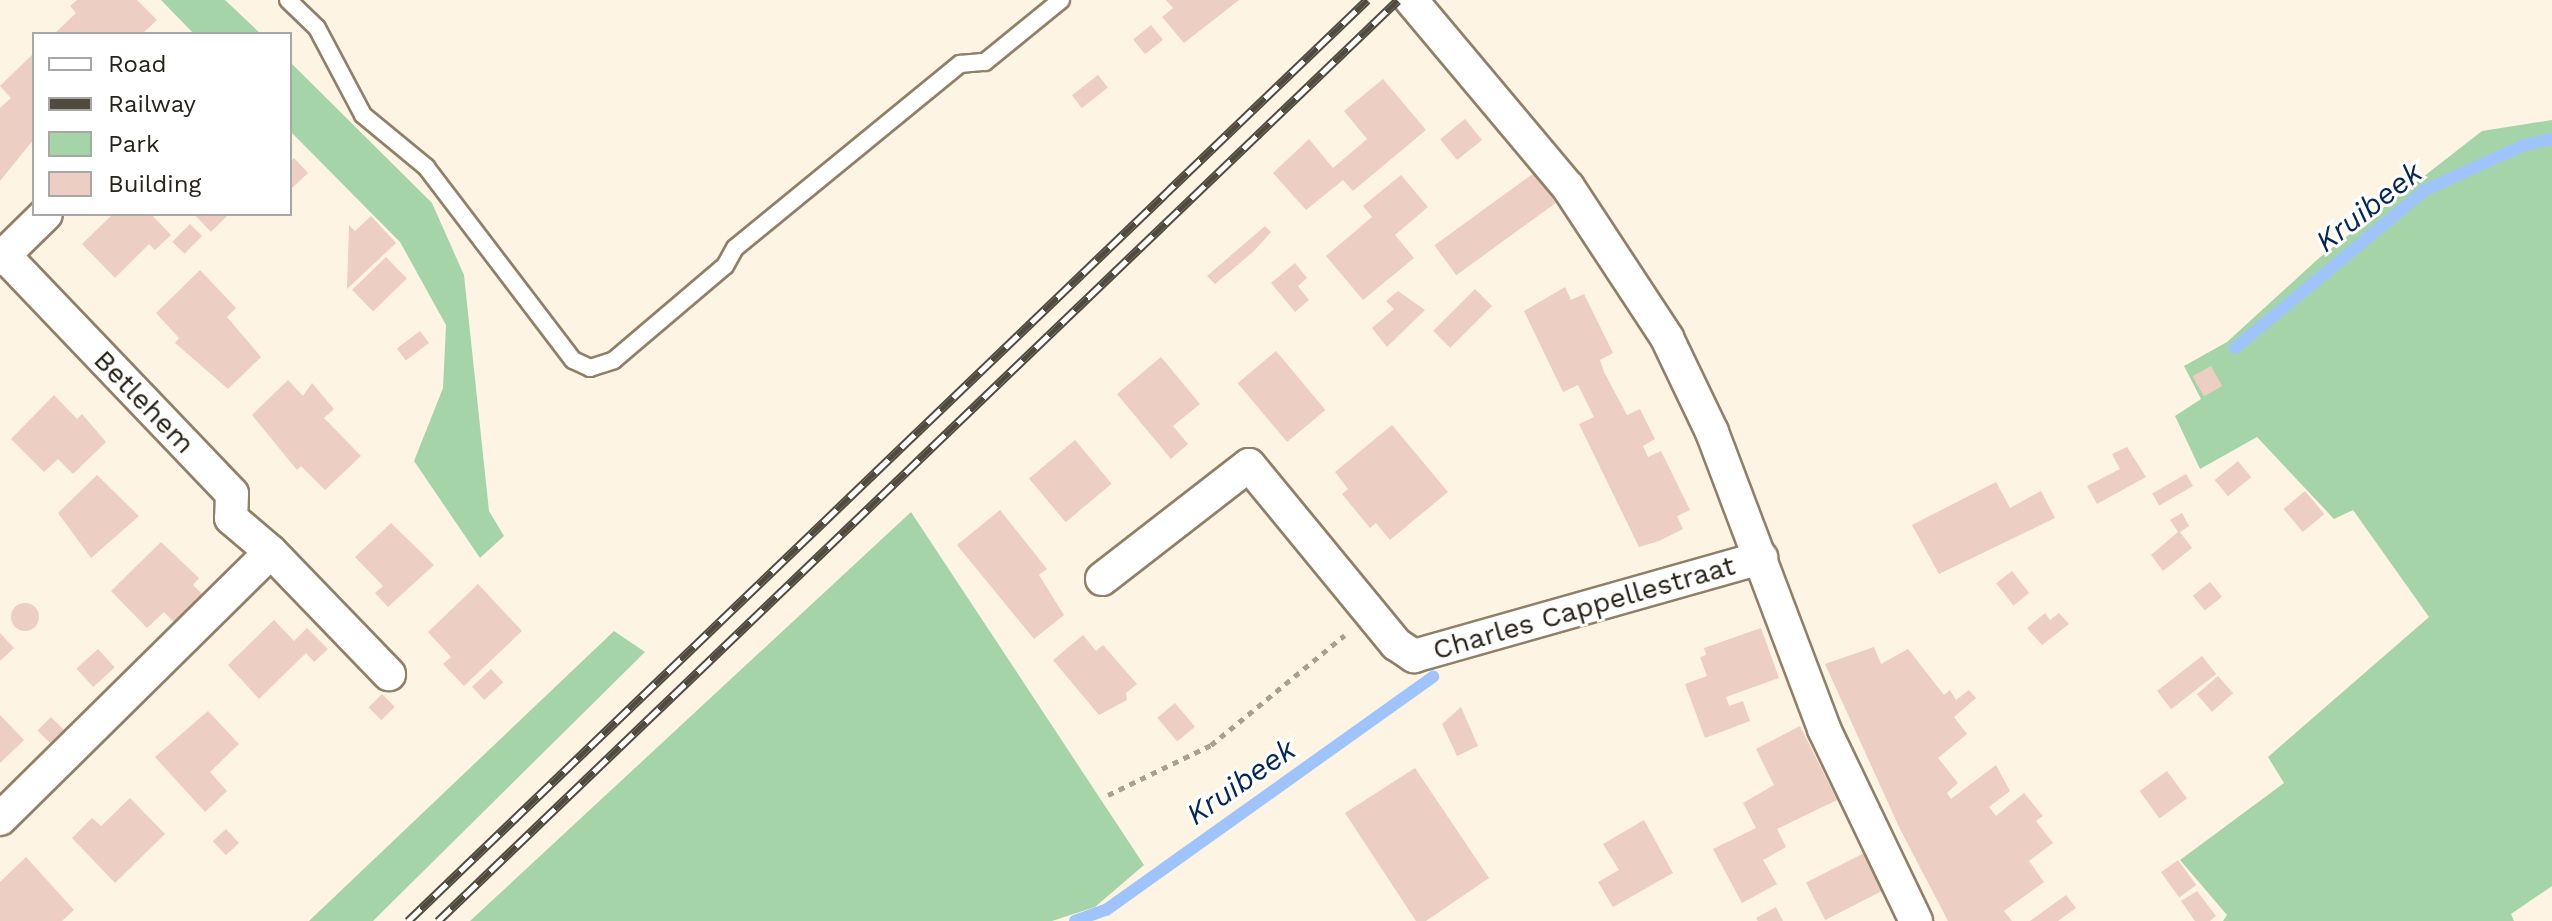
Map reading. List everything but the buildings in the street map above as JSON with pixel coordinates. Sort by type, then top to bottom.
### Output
[{"type":"street","name":"Charles Cappellestraat","points":[[1411,0],[1568,187],[1622,264],[1693,388],[1761,558],[1824,729],[1916,921]]},
{"type":"street","name":"Betlehem","points":[[44,216],[2,257],[232,494],[231,518],[271,552],[389,674]]},
{"type":"street","name":"Charles Cappellestraat","points":[[1102,579],[1249,465],[1396,644],[1414,656],[1435,653],[1761,558]]},
{"type":"street","points":[[0,819],[271,552]]},
{"type":"lane","points":[[288,0],[317,28],[363,115],[426,167],[573,360],[590,368],[614,360],[725,266],[735,248],[960,64],[985,62],[1061,0]]},
{"type":"path","points":[[1108,795],[1211,745],[1371,614]]},
{"type":"green space","points":[[161,0],[225,0],[259,32],[192,32]]},
{"type":"green space","points":[[292,64],[432,203],[464,275],[489,511],[504,536],[480,558],[414,461],[443,388],[446,325],[400,242],[292,133]]},
{"type":"green space","points":[[2552,120],[2552,886],[2511,914],[2514,921],[2223,921],[2227,915],[2180,860],[2284,783],[2268,757],[2429,617],[2353,510],[2334,519],[2257,437],[2200,469],[2175,416],[2201,399],[2184,366],[2227,342],[2319,258],[2482,131]]},
{"type":"green space","points":[[911,512],[1144,865],[1095,907],[1052,921],[470,921]]},
{"type":"green space","points":[[614,631],[645,652],[373,921],[309,921]]},
{"type":"waterway","name":"Kruibeek","points":[[2235,348],[2425,190],[2524,145],[2552,139]]},
{"type":"waterway","name":"Kruibeek","points":[[1075,921],[1106,910],[1433,677]]},
{"type":"railway","points":[[408,921],[1367,0]]},
{"type":"railway","points":[[438,921],[1398,0]]}]
